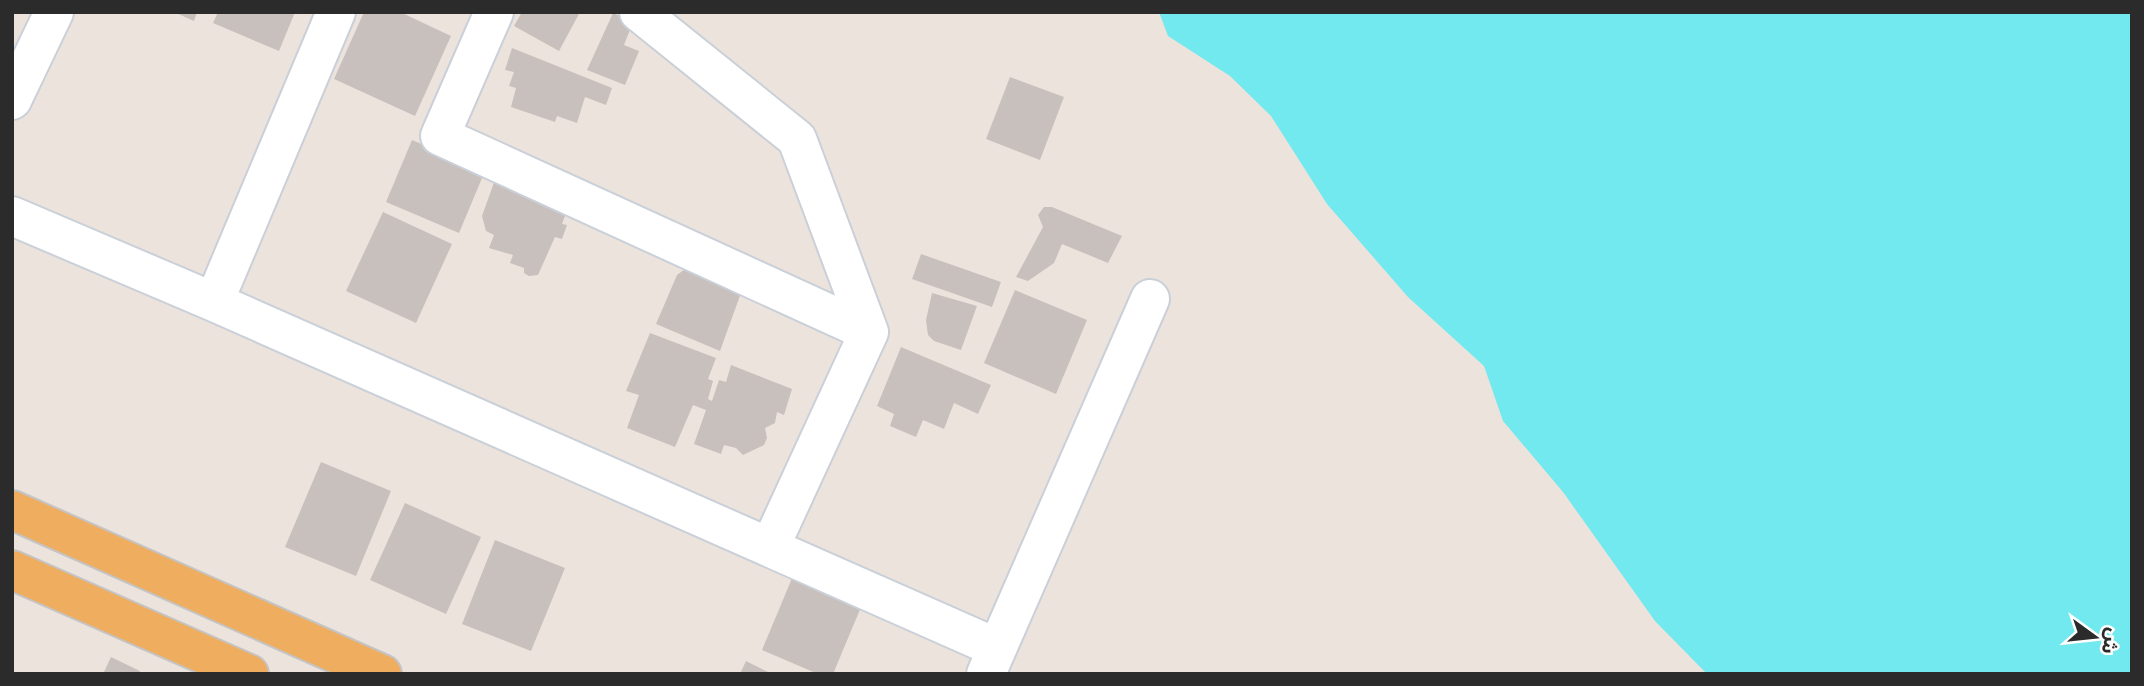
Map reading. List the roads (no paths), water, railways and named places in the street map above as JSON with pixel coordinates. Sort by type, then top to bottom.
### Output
[{"type":"main road","points":[[12,510],[382,674]]},
{"type":"main road","points":[[12,569],[249,674]]},
{"type":"street","points":[[12,100],[54,12]]},
{"type":"street","points":[[214,302],[336,12]]},
{"type":"street","points":[[494,12],[440,136],[869,332]]},
{"type":"street","points":[[639,12],[797,139],[869,332],[770,547]]},
{"type":"street","points":[[12,216],[770,547],[991,661],[1150,299]]},
{"type":"water","points":[[1159,12],[2132,12],[2132,674],[1707,674],[1655,621],[1563,492],[1503,421],[1484,366],[1408,297],[1327,204],[1271,116],[1230,76],[1168,36]]}]
